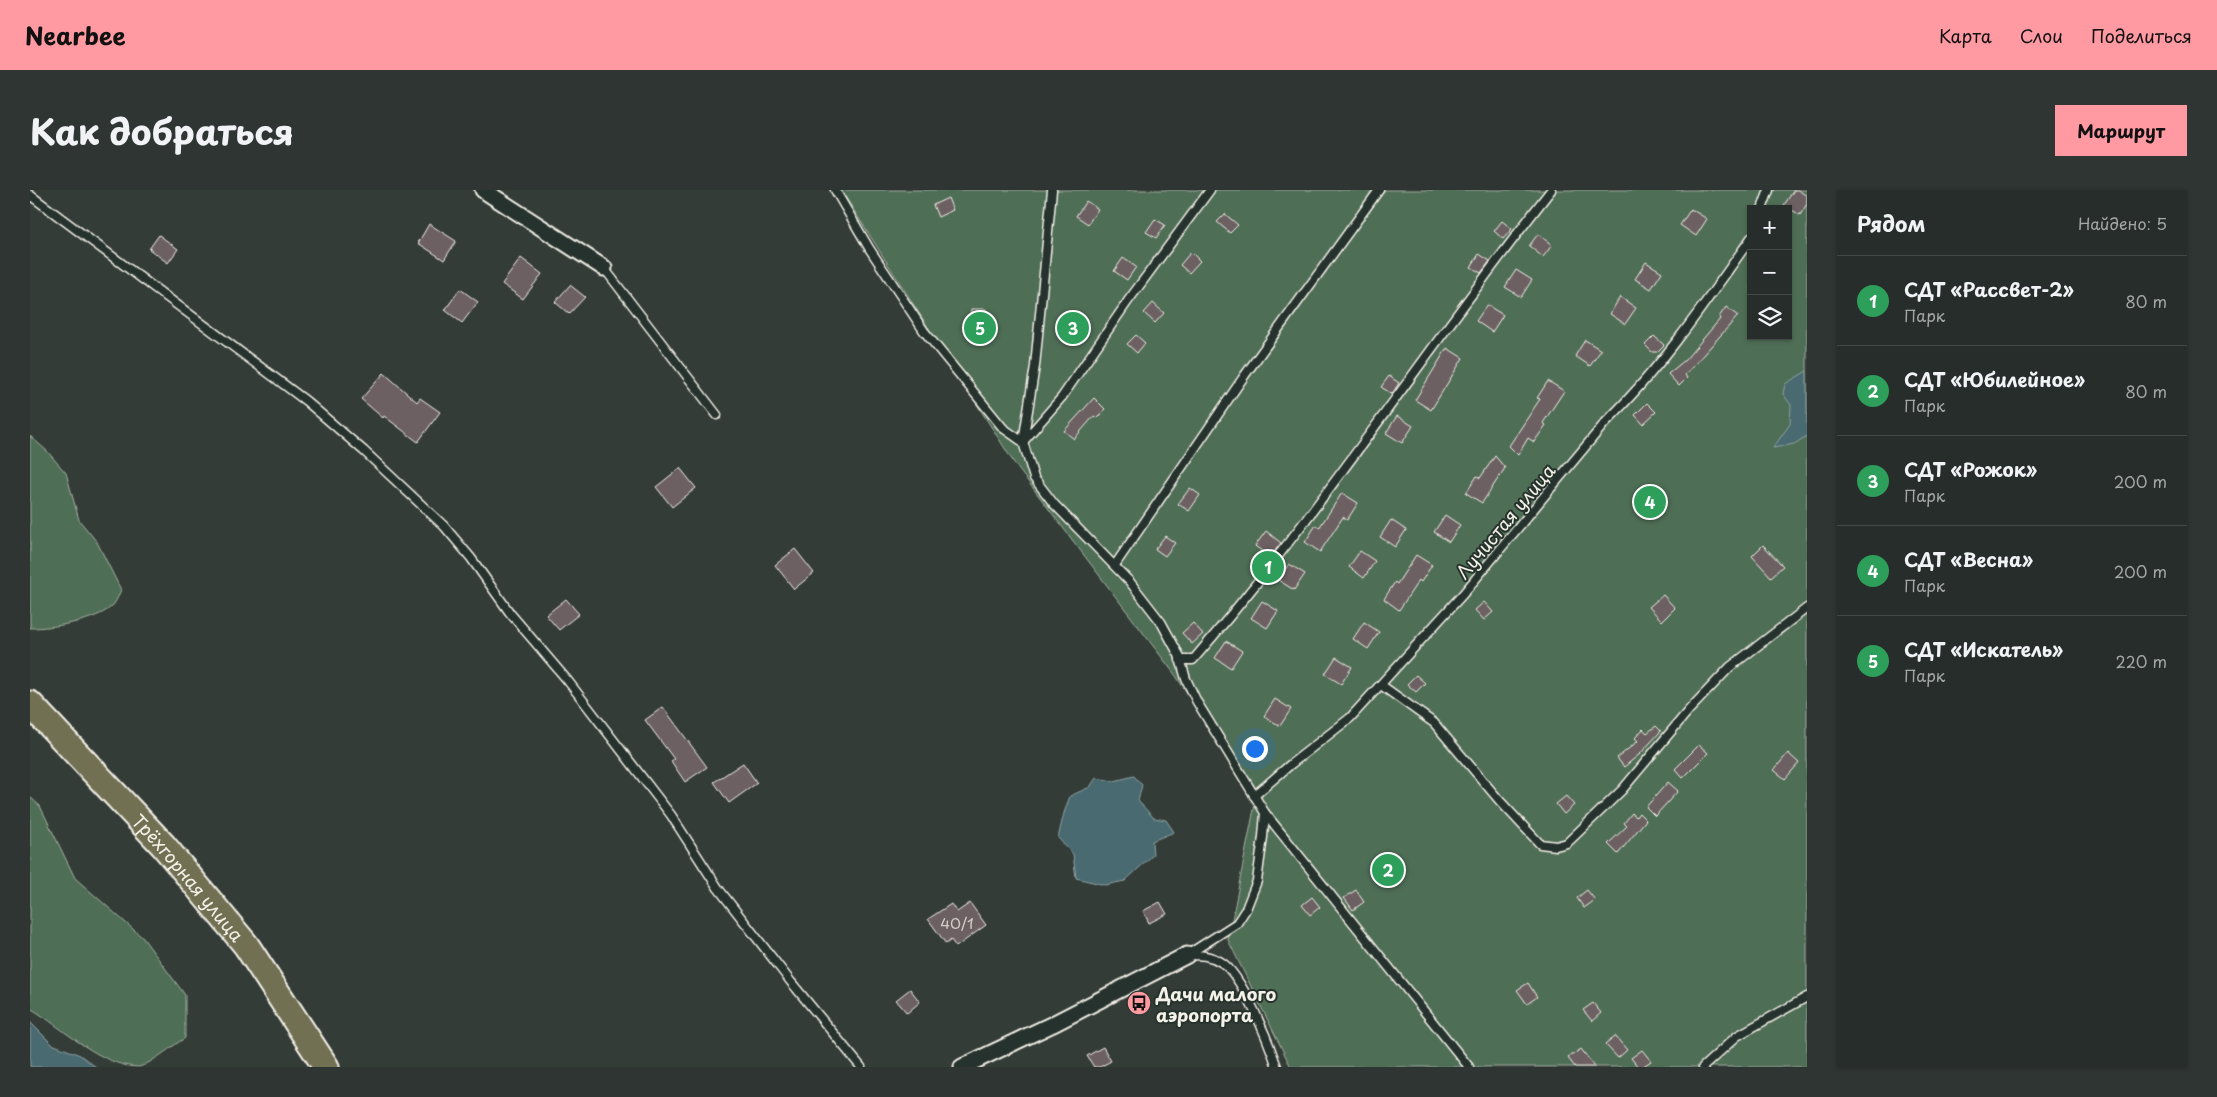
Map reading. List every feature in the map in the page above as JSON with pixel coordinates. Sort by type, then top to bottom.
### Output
[{"type":"highway","name":"Трёхгорная улица","points":[[30,704],[162,845],[246,945],[326,1067]]},
{"type":"street","points":[[484,190],[604,268]]},
{"type":"street","points":[[962,1067],[1053,1024],[1187,954]]},
{"type":"lane","points":[[835,190],[869,248],[924,331],[1003,428],[1023,442]]},
{"type":"lane","points":[[1052,190],[1035,366],[1023,442],[1034,478],[1054,504],[1115,565],[1161,622],[1180,660],[1186,679],[1197,702],[1265,813],[1469,1067]]},
{"type":"lane","points":[[1023,442],[1062,397],[1128,301],[1210,190]]},
{"type":"lane","points":[[1115,565],[1245,375],[1379,190]]},
{"type":"lane","points":[[1180,660],[1194,660],[1228,620],[1313,511],[1502,253],[1551,190]]},
{"type":"lane","points":[[1763,205],[1769,190]]},
{"type":"lane","points":[[30,195],[306,401],[444,526],[471,558],[510,613],[568,681],[671,815],[718,888],[791,982],[861,1067]]},
{"type":"lane","name":"Лучистая улица","points":[[1254,796],[1291,764],[1350,718],[1463,594],[1606,423],[1627,401],[1695,317],[1747,244]]},
{"type":"lane","points":[[604,268],[716,416]]},
{"type":"lane","points":[[1381,685],[1434,723],[1499,800],[1540,844],[1556,846],[1567,842],[1622,790],[1688,710],[1730,667],[1807,608]]},
{"type":"lane","points":[[1187,954],[1237,923],[1246,909],[1257,881],[1265,813]]},
{"type":"lane","points":[[1187,954],[1206,955],[1222,962],[1232,973],[1257,1016],[1276,1067]]},
{"type":"lane","points":[[1702,1067],[1737,1036],[1807,997]]},
{"type":"green space","points":[[841,190],[1807,190],[1807,1067],[1291,1067],[1228,940],[1256,799],[1176,676],[1016,466]]},
{"type":"green space","points":[[30,436],[47,451],[66,473],[79,520],[97,542],[121,590],[114,604],[98,615],[50,627],[30,628]]},
{"type":"green space","points":[[30,797],[40,806],[75,878],[143,938],[185,995],[185,1038],[155,1059],[139,1067],[125,1065],[96,1053],[30,1008]]},
{"type":"water","points":[[1807,371],[1807,436],[1794,444],[1773,448],[1790,424],[1791,405],[1783,394],[1785,384]]},
{"type":"water","points":[[1134,776],[1142,785],[1138,801],[1154,818],[1166,820],[1174,832],[1152,841],[1153,855],[1125,881],[1105,885],[1076,878],[1073,854],[1058,838],[1070,796],[1090,787],[1096,778],[1114,781]]},
{"type":"water","points":[[30,1022],[52,1044],[80,1055],[96,1067],[30,1067]]},
{"type":"building","points":[[1794,190],[1798,190],[1807,196],[1807,204],[1800,215],[1792,210],[1792,205],[1784,205]]},
{"type":"building","points":[[948,198],[953,210],[938,217],[933,205]]},
{"type":"building","points":[[1086,201],[1098,209],[1088,224],[1076,216]]},
{"type":"building","points":[[1691,209],[1707,219],[1696,236],[1680,225]]},
{"type":"building","points":[[1225,214],[1238,225],[1230,233],[1217,222]]},
{"type":"building","points":[[1155,219],[1165,225],[1156,238],[1146,232]]},
{"type":"building","points":[[1502,221],[1512,229],[1503,239],[1494,231]]},
{"type":"building","points":[[429,224],[456,241],[444,260],[418,243]]},
{"type":"building","points":[[1538,234],[1552,245],[1543,257],[1529,246]]},
{"type":"building","points":[[159,235],[178,249],[168,263],[149,249]]},
{"type":"building","points":[[1191,252],[1200,261],[1189,273],[1180,265]]},
{"type":"building","points":[[1479,254],[1490,261],[1481,273],[1471,267]]},
{"type":"building","points":[[521,258],[542,274],[523,299],[502,284]]},
{"type":"building","points":[[1123,258],[1136,267],[1127,280],[1114,271]]},
{"type":"building","points":[[1646,262],[1662,272],[1651,289],[1635,279]]},
{"type":"building","points":[[1516,270],[1532,280],[1521,297],[1505,287]]},
{"type":"building","points":[[570,285],[585,297],[569,314],[555,302]]},
{"type":"building","points":[[460,289],[478,302],[462,323],[445,310]]},
{"type":"building","points":[[1620,297],[1636,308],[1625,324],[1610,314]]},
{"type":"building","points":[[1153,303],[1164,313],[1155,323],[1144,313]]},
{"type":"building","points":[[1487,305],[1503,315],[1492,332],[1476,321]]},
{"type":"building","points":[[1726,307],[1738,316],[1685,375],[1687,378],[1679,386],[1668,374],[1685,360],[1720,319],[1719,317]]},
{"type":"building","points":[[971,309],[986,309],[986,323],[970,323]]},
{"type":"building","points":[[1136,335],[1145,343],[1137,353],[1127,344]]},
{"type":"building","points":[[1654,336],[1664,345],[1657,352],[1652,352],[1645,345]]},
{"type":"building","points":[[1585,340],[1601,350],[1590,366],[1575,356]]},
{"type":"building","points":[[1447,348],[1463,358],[1431,410],[1415,400]]},
{"type":"building","points":[[384,373],[417,402],[420,398],[440,412],[418,442],[384,416],[383,418],[361,399]]},
{"type":"building","points":[[1389,376],[1399,383],[1392,394],[1381,387]]},
{"type":"building","points":[[1548,381],[1564,391],[1543,423],[1546,425],[1534,442],[1528,438],[1518,455],[1509,446],[1540,399],[1537,398]]},
{"type":"building","points":[[1094,398],[1105,409],[1097,418],[1094,416],[1074,439],[1064,431]]},
{"type":"building","points":[[1647,403],[1656,412],[1643,424],[1635,415]]},
{"type":"building","points":[[1397,416],[1413,426],[1402,443],[1386,433]]},
{"type":"building","points":[[1495,456],[1505,468],[1482,503],[1466,493],[1477,476],[1480,478]]},
{"type":"building","points":[[680,468],[696,488],[672,507],[656,487]]},
{"type":"building","points":[[1190,488],[1200,495],[1189,511],[1178,504]]},
{"type":"building","points":[[1342,493],[1358,503],[1347,520],[1343,517],[1320,552],[1305,542],[1316,525],[1319,528]]},
{"type":"building","points":[[1445,515],[1460,525],[1449,542],[1434,532]]},
{"type":"building","points":[[1391,520],[1406,530],[1395,547],[1380,537]]},
{"type":"building","points":[[1266,531],[1281,543],[1270,557],[1255,546]]},
{"type":"building","points":[[1165,536],[1175,543],[1165,556],[1155,549]]},
{"type":"building","points":[[1763,545],[1783,566],[1771,577],[1752,556]]},
{"type":"building","points":[[795,549],[814,573],[794,589],[775,565]]},
{"type":"building","points":[[1360,551],[1375,561],[1364,578],[1349,567]]},
{"type":"building","points":[[1416,555],[1432,565],[1421,582],[1419,580],[1399,610],[1384,599],[1395,582],[1397,584]]},
{"type":"building","points":[[1289,564],[1305,574],[1294,590],[1278,580]]},
{"type":"building","points":[[1663,595],[1675,608],[1662,621],[1649,607]]},
{"type":"building","points":[[566,599],[579,614],[559,630],[546,615]]},
{"type":"building","points":[[1262,601],[1278,611],[1267,628],[1251,618]]},
{"type":"building","points":[[1484,602],[1493,612],[1484,620],[1475,610]]},
{"type":"building","points":[[1364,622],[1379,632],[1368,649],[1353,639]]},
{"type":"building","points":[[1193,623],[1203,634],[1192,644],[1182,633]]},
{"type":"building","points":[[1226,641],[1242,651],[1231,668],[1215,658]]},
{"type":"building","points":[[1336,657],[1352,667],[1341,684],[1325,674]]},
{"type":"building","points":[[1416,675],[1425,683],[1416,692],[1407,684]]},
{"type":"building","points":[[1275,699],[1291,709],[1280,726],[1264,716]]},
{"type":"building","points":[[663,707],[707,767],[685,782],[671,761],[674,759],[645,720]]},
{"type":"building","points":[[1656,726],[1661,731],[1640,754],[1624,767],[1617,758],[1638,741],[1635,738],[1643,729],[1647,733]]},
{"type":"building","points":[[1699,745],[1708,753],[1683,778],[1675,769]]},
{"type":"building","points":[[1788,753],[1799,763],[1785,779],[1774,770]]},
{"type":"building","points":[[743,763],[757,783],[729,803],[714,782]]},
{"type":"building","points":[[1668,782],[1678,791],[1655,816],[1646,807]]},
{"type":"building","points":[[1566,796],[1574,805],[1564,814],[1556,804]]},
{"type":"building","points":[[1632,813],[1636,817],[1639,813],[1646,820],[1618,854],[1608,844],[1627,826],[1624,823]]},
{"type":"building","points":[[1356,890],[1364,902],[1353,910],[1344,898]]},
{"type":"building","points":[[1587,890],[1595,900],[1584,908],[1577,898]]},
{"type":"building","points":[[1312,897],[1320,907],[1310,915],[1302,905]]},
{"type":"building","points":[[1160,902],[1167,914],[1149,923],[1143,911]]},
{"type":"building","points":[[970,903],[986,925],[956,947],[951,940],[946,944],[928,919],[951,904],[957,912]]},
{"type":"building","points":[[1528,983],[1537,997],[1527,1004],[1517,990]]},
{"type":"building","points":[[910,989],[920,1002],[907,1013],[896,1000]]},
{"type":"building","points":[[1593,1003],[1601,1013],[1592,1021],[1583,1010]]},
{"type":"building","points":[[1615,1036],[1627,1050],[1618,1058],[1605,1044]]},
{"type":"building","points":[[1103,1047],[1111,1061],[1100,1067],[1094,1067],[1087,1056]]},
{"type":"building","points":[[1581,1049],[1595,1067],[1575,1067],[1568,1058]]},
{"type":"building","points":[[1642,1050],[1651,1061],[1642,1067],[1638,1067],[1631,1058]]},
{"type":"place","name":"СДТ «Искатель»","points":[[980,328]]},
{"type":"place","name":"СДТ «Рожок»","points":[[1073,328]]},
{"type":"place","name":"СДТ «Весна»","points":[[1650,502]]},
{"type":"place","name":"СДТ «Рассвет-2»","points":[[1268,567]]},
{"type":"place","name":"СДТ «Юбилейное»","points":[[1388,870]]},
{"type":"place","name":"Дачи малого аэропорта","points":[[1139,1003]]}]
